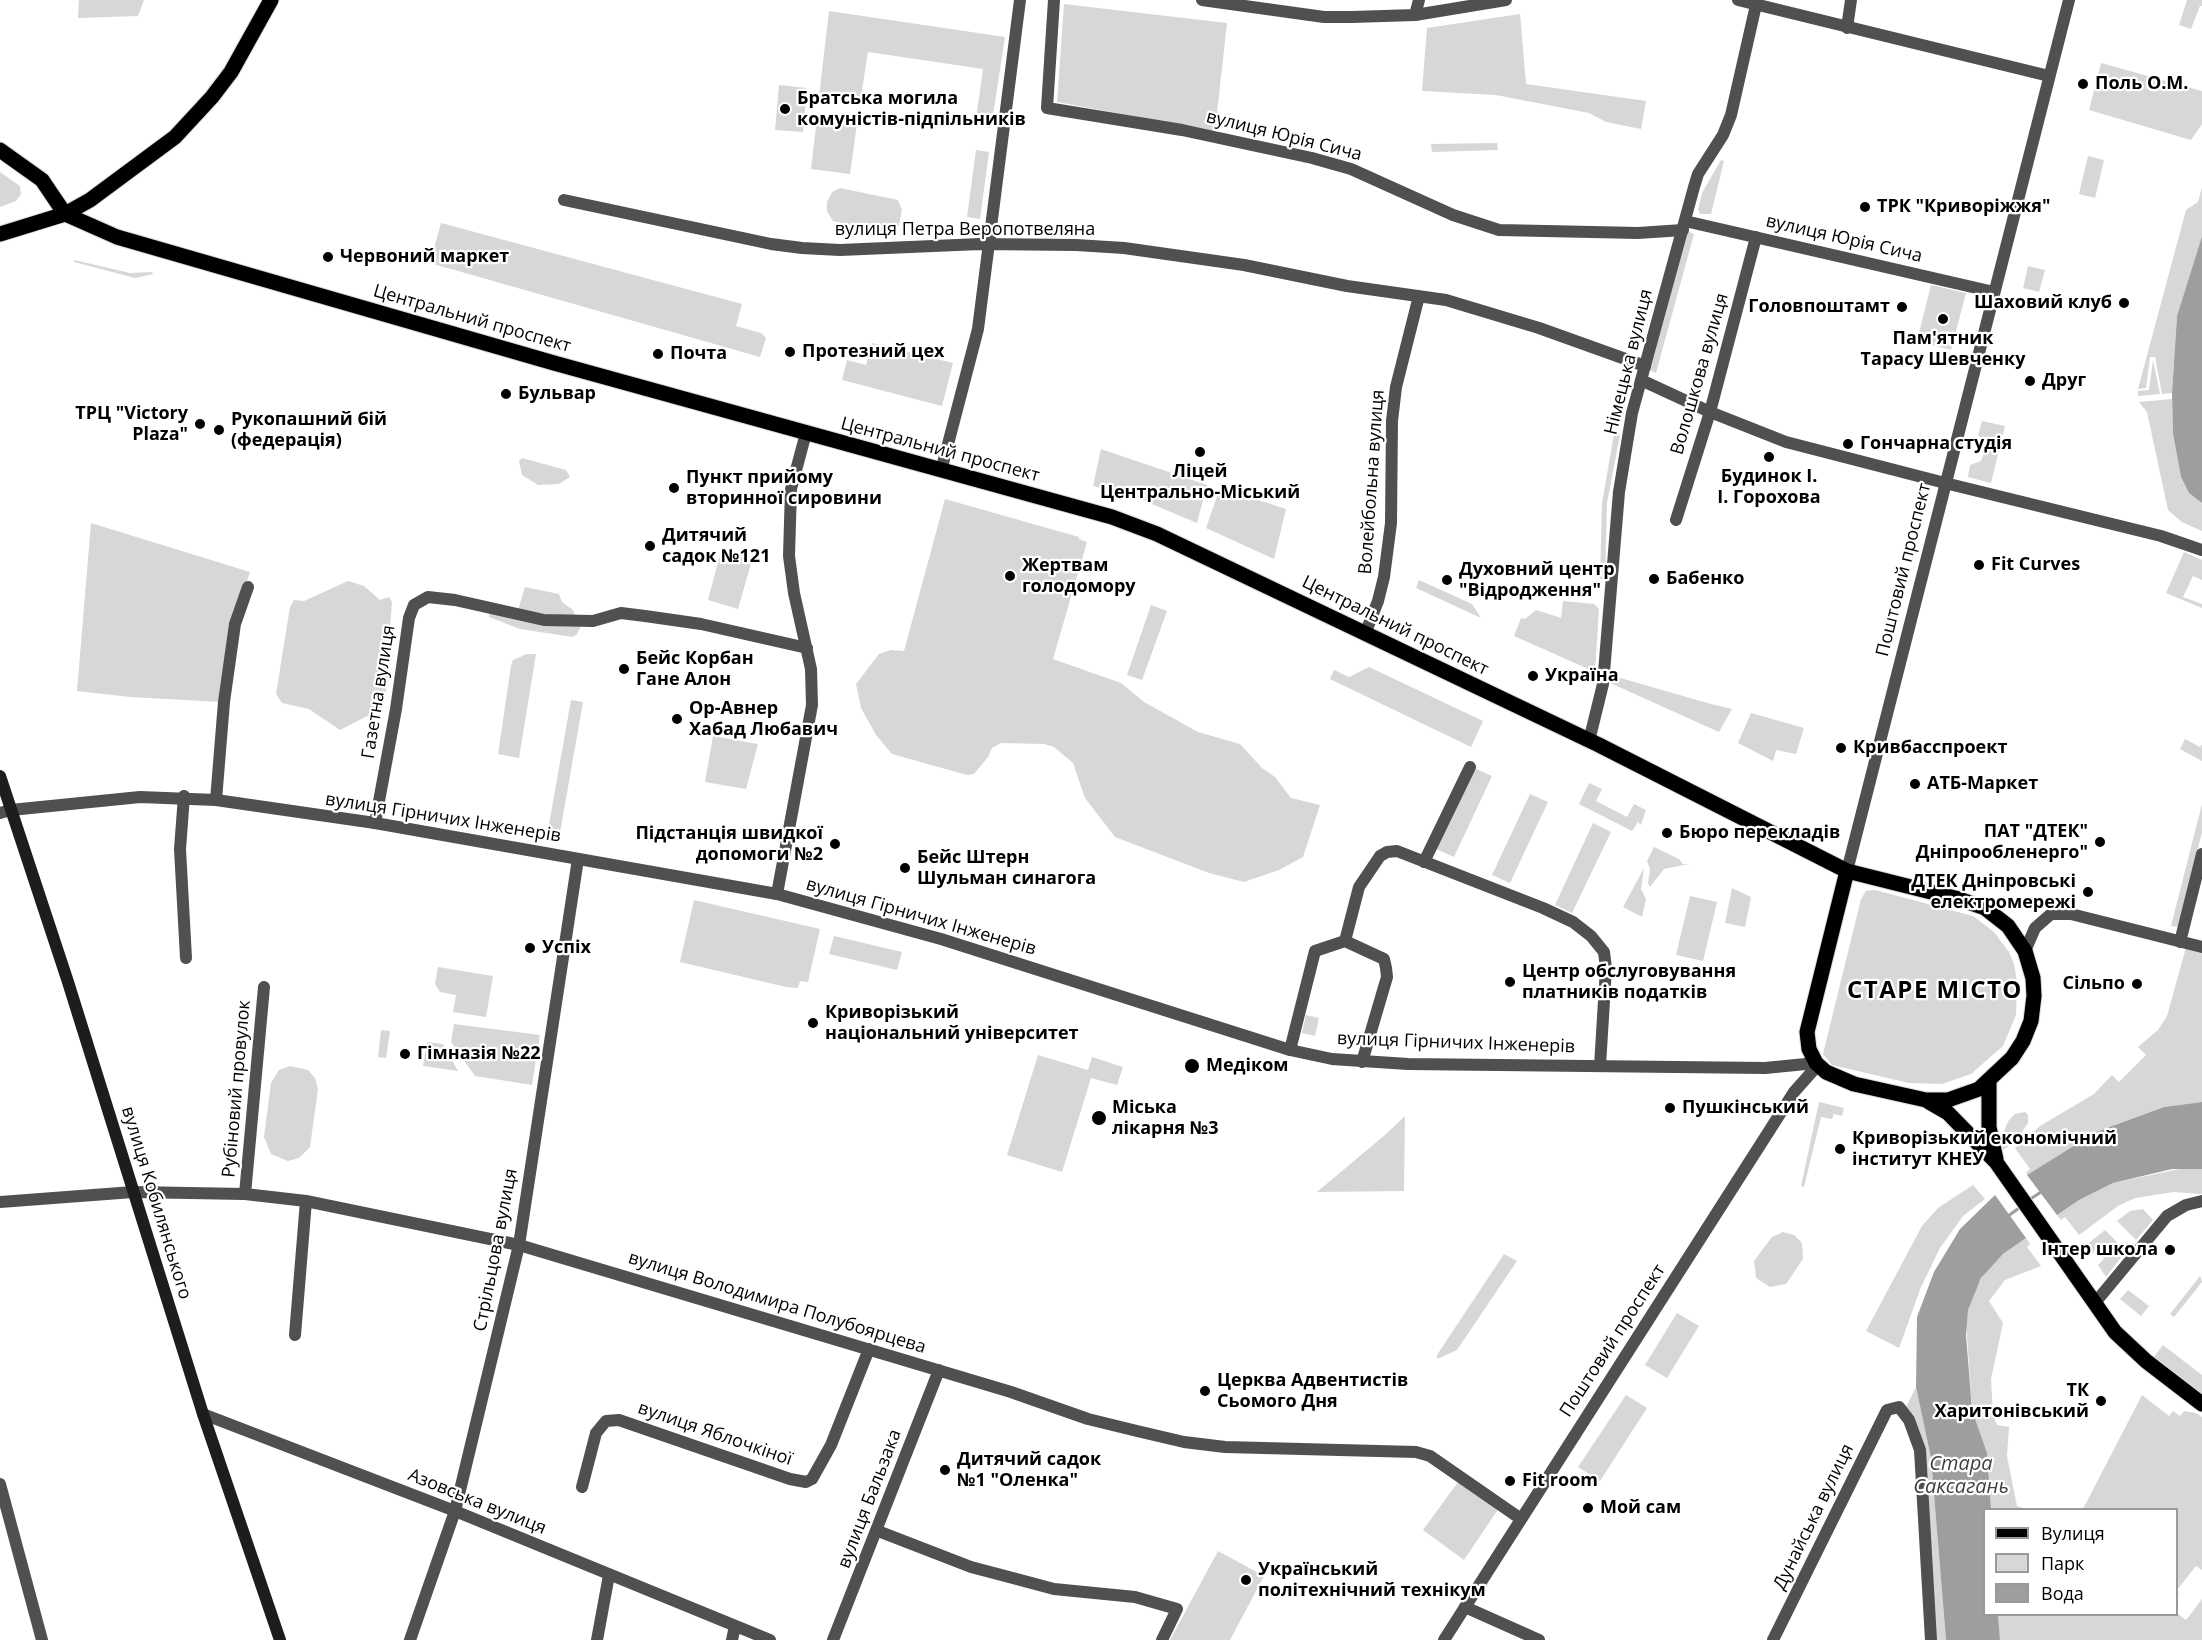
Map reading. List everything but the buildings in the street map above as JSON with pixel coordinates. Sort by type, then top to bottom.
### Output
[{"type":"main road","points":[[0,234],[65,214],[90,200],[135,168],[188,124],[231,72],[271,0]]},
{"type":"main road","points":[[0,150],[42,180],[65,214]]},
{"type":"main road","name":"Центральний проспект","points":[[65,214],[117,237],[940,471],[1112,517],[1157,534],[1589,741],[1847,871],[1959,898],[1985,908],[2008,926],[2025,951]]},
{"type":"main road","name":"вулиця Кобилянського","points":[[0,776],[5,811],[68,982],[203,1414],[280,1640]]},
{"type":"main road","points":[[1847,871],[1807,1032],[1809,1049],[1817,1064],[1826,1072],[1854,1084],[1926,1100],[1960,1098],[1989,1082],[2012,1058],[2030,1025],[2033,985],[2025,951]]},
{"type":"main road","points":[[1989,1082],[1989,1127],[2000,1168]]},
{"type":"main road","points":[[1926,1100],[1948,1113],[2000,1168],[2115,1332],[2146,1361],[2202,1404]]},
{"type":"street","points":[[940,471],[978,329],[987,244],[1020,0]]},
{"type":"street","name":"вулиця Юрія Сича","points":[[1054,0],[1047,108],[1182,129],[1312,158],[1351,169],[1453,215],[1498,230],[1628,233],[1684,226],[1756,237],[1994,292]]},
{"type":"street","points":[[1202,0],[1324,16],[1415,15],[1506,0]]},
{"type":"street","points":[[1415,15],[1419,0]]},
{"type":"street","points":[[1738,0],[2049,76]]},
{"type":"street","points":[[1847,28],[1851,0]]},
{"type":"street","name":"Поштовий проспект","points":[[1847,871],[2069,0]]},
{"type":"street","name":"Німецька вулиця","points":[[1589,741],[1603,684],[1622,469],[1641,380],[1698,174],[1724,135],[1731,115],[1756,5]]},
{"type":"street","name":"вулиця Петра Веропотвеляна","points":[[564,200],[771,244],[802,248],[840,250],[987,244],[1124,248],[1244,265],[1347,286],[1446,300],[1517,321],[1645,366]]},
{"type":"street","name":"Волошкова вулиця","points":[[1676,520],[1710,412],[1756,237]]},
{"type":"street","name":"Волейбольна вулиця","points":[[1365,634],[1384,578],[1391,523],[1392,421],[1396,387],[1419,296]]},
{"type":"street","points":[[1641,380],[1710,412],[1786,442],[2161,536],[2202,550]]},
{"type":"street","points":[[777,894],[812,705],[813,685],[794,593],[789,556],[790,489],[806,433]]},
{"type":"street","points":[[216,800],[224,702],[235,624],[248,587]]},
{"type":"street","name":"Газетна вулиця","points":[[375,823],[396,709],[409,618],[414,605],[428,597],[455,600],[544,620],[593,621],[612,614],[645,616],[701,624],[807,648]]},
{"type":"street","points":[[1424,862],[1470,767]]},
{"type":"street","points":[[184,796],[180,849],[186,958]]},
{"type":"street","name":"вулиця Гірничих Інженерів","points":[[5,811],[140,797],[184,796],[375,823],[777,894],[941,939],[1290,1050],[1362,1062],[1764,1068],[1817,1064]]},
{"type":"street","points":[[1346,941],[1359,887],[1380,856],[1387,852],[1397,851],[1480,881],[1573,922],[1601,947],[1605,959],[1600,1066]]},
{"type":"street","points":[[2180,942],[2202,854]]},
{"type":"street","name":"Стрільцова вулиця","points":[[410,1640],[455,1511],[519,1245],[578,858]]},
{"type":"street","points":[[2025,951],[2035,928],[2051,914],[2072,914],[2202,947]]},
{"type":"street","points":[[1290,1050],[1315,951],[1346,941],[1384,959],[1386,968],[1387,977],[1362,1062]]},
{"type":"street","name":"Рубіновий провулок","points":[[245,1194],[264,987]]},
{"type":"street","name":"Поштовий проспект","points":[[1444,1640],[1794,1092],[1817,1064]]},
{"type":"street","name":"вулиця Володимира Полубоярцева","points":[[0,1202],[133,1192],[245,1194],[306,1201],[519,1245],[1011,1392],[1088,1419],[1184,1442],[1225,1447],[1416,1452],[1430,1456],[1521,1519]]},
{"type":"street","points":[[295,1335],[306,1201]]},
{"type":"street","points":[[2094,1304],[2167,1216],[2186,1205],[2202,1201]]},
{"type":"street","name":"вулиця Яблочкіної","points":[[582,1486],[596,1433],[606,1421],[620,1420],[790,1479],[806,1482],[812,1479],[831,1445],[869,1349]]},
{"type":"street","name":"вулиця Бальзака","points":[[833,1640],[878,1531],[939,1370]]},
{"type":"street","name":"Дунайська вулиця","points":[[1773,1640],[1887,1410],[1899,1407],[1904,1411],[1920,1450],[1931,1640]]},
{"type":"street","name":"Азовська вулиця","points":[[203,1414],[455,1511],[770,1640]]},
{"type":"street","points":[[0,1484],[42,1640]]},
{"type":"street","points":[[878,1531],[971,1567],[1054,1589],[1135,1597],[1177,1609],[1162,1640]]},
{"type":"street","points":[[597,1640],[609,1575]]},
{"type":"street","points":[[1465,1607],[1539,1640]]},
{"type":"street","points":[[732,1640],[735,1626]]},
{"type":"green space","points":[[79,0],[144,0],[138,16],[78,18]]},
{"type":"green space","points":[[2187,0],[2202,0],[2202,6],[2200,6],[2191,29],[2179,25]]},
{"type":"green space","points":[[1064,4],[1227,23],[1215,131],[1057,102]]},
{"type":"green space","points":[[829,11],[1005,37],[991,128],[975,126],[983,69],[868,52],[860,103],[819,97]]},
{"type":"green space","points":[[1520,14],[1526,84],[1646,101],[1641,129],[1606,122],[1589,113],[1496,95],[1422,91],[1427,28]]},
{"type":"green space","points":[[2101,63],[2202,91],[2202,124],[2191,140],[2089,110]]},
{"type":"green space","points":[[779,85],[807,88],[803,132],[775,130]]},
{"type":"green space","points":[[817,118],[857,124],[850,174],[811,169]]},
{"type":"green space","points":[[1497,143],[1498,150],[1432,152],[1431,144]]},
{"type":"green space","points":[[976,150],[989,152],[980,219],[967,217]]},
{"type":"green space","points":[[2088,156],[2104,160],[2095,198],[2079,194]]},
{"type":"green space","points":[[1721,160],[1724,161],[1711,214],[1700,214],[1698,209],[1702,193]]},
{"type":"green space","points":[[0,172],[20,186],[21,194],[16,201],[0,207]]},
{"type":"green space","points":[[2202,187],[2202,236],[2177,316],[2172,393],[2162,394],[2155,357],[2150,357],[2146,388],[2138,389],[2186,210],[2198,202]]},
{"type":"green space","points":[[840,188],[898,200],[902,210],[899,225],[892,231],[884,232],[833,221],[827,211],[827,202],[832,192]]},
{"type":"green space","points":[[441,223],[742,304],[736,326],[761,333],[766,338],[760,357],[430,263]]},
{"type":"green space","points":[[1687,231],[1694,234],[1656,373],[1649,370]]},
{"type":"green space","points":[[74,260],[130,273],[151,272],[154,274],[135,278],[74,262]]},
{"type":"green space","points":[[2028,266],[2045,270],[2039,292],[2023,288]]},
{"type":"green space","points":[[1931,285],[1966,293],[1951,350],[1917,341]]},
{"type":"green space","points":[[872,343],[953,363],[942,406],[842,380],[847,360],[866,365]]},
{"type":"green space","points":[[2153,360],[2160,394],[2138,396],[2138,391],[2149,390]]},
{"type":"green space","points":[[2172,399],[2173,434],[2181,477],[2189,493],[2202,503],[2202,531],[2182,522],[2168,510],[2147,412],[2139,402]]},
{"type":"green space","points":[[1982,421],[2005,426],[1991,483],[1968,477],[1970,465],[1981,461],[1984,453],[1984,441],[1978,435]]},
{"type":"green space","points":[[1614,434],[1620,435],[1607,503],[1605,580],[1600,579],[1602,503]]},
{"type":"green space","points":[[1101,449],[1207,485],[1197,523],[1140,499],[1093,486]]},
{"type":"green space","points":[[522,458],[566,470],[570,477],[559,484],[538,485],[522,475],[519,461]]},
{"type":"green space","points":[[1220,488],[1286,509],[1274,559],[1206,528]]},
{"type":"green space","points":[[945,499],[1079,537],[1087,542],[1053,659],[1121,683],[1144,702],[1198,732],[1240,744],[1262,768],[1275,777],[1291,798],[1320,805],[1303,857],[1279,870],[1244,882],[1209,873],[1115,837],[1085,798],[1073,763],[1054,747],[1044,744],[1001,743],[992,748],[988,757],[974,774],[967,775],[892,754],[876,735],[861,708],[856,684],[879,654],[891,650],[904,651]]},
{"type":"green space","points":[[91,523],[250,572],[232,625],[221,702],[130,697],[77,691]]},
{"type":"green space","points":[[721,551],[752,560],[738,609],[708,600]]},
{"type":"green space","points":[[2184,552],[2202,560],[2202,580],[2193,576],[2183,597],[2202,604],[2202,608],[2166,593]]},
{"type":"green space","points":[[1419,580],[1472,604],[1481,618],[1416,588]]},
{"type":"green space","points":[[348,581],[364,586],[380,600],[389,597],[392,602],[387,666],[389,679],[381,709],[340,730],[309,709],[282,703],[276,694],[290,607],[294,600],[304,601]]},
{"type":"green space","points":[[525,587],[559,594],[562,602],[573,610],[580,628],[577,634],[573,637],[520,629],[489,617],[489,612],[517,614]]},
{"type":"green space","points":[[1563,601],[1594,604],[1599,609],[1595,672],[1514,636],[1521,618],[1525,619],[1536,610],[1561,618]]},
{"type":"green space","points":[[1151,605],[1167,611],[1142,680],[1127,675]]},
{"type":"green space","points":[[527,654],[536,654],[519,758],[498,754],[511,666],[513,660]]},
{"type":"green space","points":[[1369,667],[1483,721],[1471,747],[1330,679],[1334,670],[1349,677]]},
{"type":"green space","points":[[1610,675],[1732,709],[1719,732],[1608,682]]},
{"type":"green space","points":[[571,700],[583,702],[559,838],[547,836]]},
{"type":"green space","points":[[1751,713],[1804,728],[1796,754],[1776,750],[1773,761],[1738,743]]},
{"type":"green space","points":[[713,736],[758,744],[746,789],[705,782]]},
{"type":"green space","points":[[2185,739],[2200,747],[2202,744],[2202,761],[2180,749]]},
{"type":"green space","points":[[1474,768],[1492,776],[1454,857],[1436,849]]},
{"type":"green space","points":[[1589,783],[1602,789],[1596,801],[1627,817],[1634,804],[1646,810],[1641,825],[1638,822],[1632,831],[1579,804]]},
{"type":"green space","points":[[1530,794],[1548,802],[1510,883],[1492,875]]},
{"type":"green space","points":[[2202,804],[2202,832],[2178,927],[2171,926]]},
{"type":"green space","points":[[1593,823],[1611,832],[1572,913],[1555,905]]},
{"type":"green space","points":[[1654,847],[1679,859],[1683,864],[1689,864],[1664,869],[1650,887],[1648,883],[1650,869],[1647,861]]},
{"type":"green space","points":[[1644,868],[1641,889],[1646,899],[1642,917],[1623,907]]},
{"type":"green space","points":[[1732,888],[1751,897],[1745,927],[1725,923]]},
{"type":"green space","points":[[1875,890],[1973,916],[1994,932],[2009,952],[2017,982],[2016,1015],[2003,1046],[1971,1074],[1942,1084],[1909,1083],[1832,1065],[1823,1054],[1861,899],[1866,891]]},
{"type":"green space","points":[[1690,896],[1717,902],[1703,961],[1676,955]]},
{"type":"green space","points":[[694,900],[820,929],[808,982],[800,981],[798,988],[786,987],[680,962]]},
{"type":"green space","points":[[834,936],[902,952],[897,970],[829,954]]},
{"type":"green space","points":[[2187,944],[2202,947],[2202,1102],[2164,1107],[2096,1132],[2027,1175],[2030,1169],[2015,1148],[2040,1126],[2094,1094],[2112,1075],[2119,1082],[2146,1055],[2138,1047],[2158,1030],[2167,1016]]},
{"type":"green space","points":[[438,967],[493,976],[486,1017],[453,1012],[456,995],[440,992],[435,984]]},
{"type":"green space","points":[[1306,1015],[1319,1018],[1315,1036],[1302,1033]]},
{"type":"green space","points":[[454,1024],[540,1035],[532,1085],[475,1076],[451,1042]]},
{"type":"green space","points":[[381,1030],[390,1031],[386,1058],[378,1057]]},
{"type":"green space","points":[[427,1042],[443,1044],[458,1071],[423,1066]]},
{"type":"green space","points":[[1038,1055],[1088,1070],[1092,1057],[1123,1067],[1117,1085],[1091,1078],[1062,1172],[1007,1155]]},
{"type":"green space","points":[[290,1066],[308,1070],[315,1078],[318,1089],[310,1147],[299,1158],[288,1161],[271,1154],[264,1137],[271,1083],[279,1070]]},
{"type":"green space","points":[[1819,1102],[1844,1108],[1842,1116],[1834,1114],[1832,1119],[1821,1117],[1804,1187],[1801,1186]]},
{"type":"green space","points":[[2025,1112],[2028,1115],[2028,1123],[2014,1143],[2003,1150],[2002,1135],[2009,1120],[2015,1114]]},
{"type":"green space","points":[[1405,1116],[1404,1191],[1317,1192],[1385,1135]]},
{"type":"green space","points":[[2189,1167],[2202,1169],[2202,1194],[2174,1192],[2135,1198],[2118,1206],[2079,1235],[2065,1217],[2061,1220],[2057,1215],[2079,1200],[2113,1183]]},
{"type":"green space","points":[[1973,1185],[1985,1199],[1963,1216],[1940,1248],[1921,1287],[1899,1348],[1866,1331],[1922,1226],[1938,1208]]},
{"type":"green space","points":[[2143,1209],[2153,1220],[2136,1240],[2117,1221],[2130,1211]]},
{"type":"green space","points":[[2105,1230],[2126,1251],[2106,1277],[2098,1265],[2104,1259],[2096,1250],[2090,1255],[2085,1246]]},
{"type":"green space","points":[[1783,1232],[1794,1235],[1802,1243],[1803,1259],[1786,1284],[1770,1287],[1756,1278],[1754,1261],[1772,1237]]},
{"type":"green space","points":[[2026,1238],[2030,1244],[2027,1247],[2041,1266],[2005,1280],[1989,1301],[2003,1323],[1991,1379],[1993,1415],[1997,1425],[2009,1427],[2007,1456],[2017,1506],[2022,1508],[1991,1508],[1987,1453],[1972,1410],[1966,1320],[1971,1298],[1985,1272],[2003,1254]]},
{"type":"green space","points":[[1504,1254],[1517,1261],[1457,1350],[1437,1359],[1437,1355]]},
{"type":"green space","points":[[2200,1276],[2202,1282],[2174,1317],[2170,1314]]},
{"type":"green space","points":[[2128,1290],[2149,1306],[2141,1316],[2120,1299]]},
{"type":"green space","points":[[1677,1313],[1699,1326],[1667,1378],[1645,1365]]},
{"type":"green space","points":[[2163,1345],[2202,1375],[2202,1397],[2153,1358]]},
{"type":"green space","points":[[1916,1387],[1931,1458],[1946,1640],[1931,1640],[1923,1477],[1904,1411]]},
{"type":"green space","points":[[1626,1395],[1647,1408],[1600,1481],[1578,1467]]},
{"type":"green space","points":[[2142,1395],[2169,1416],[2173,1411],[2180,1416],[2184,1411],[2196,1413],[2202,1417],[2202,1570],[2196,1566],[2178,1589],[2178,1508],[2084,1508]]},
{"type":"green space","points":[[1461,1478],[1501,1505],[1464,1560],[1423,1530]]},
{"type":"green space","points":[[1218,1551],[1264,1576],[1230,1640],[1170,1640]]},
{"type":"green space","points":[[2202,1599],[2202,1640],[2000,1640],[1998,1616],[2178,1616],[2178,1614],[2186,1620]]},
{"type":"water","points":[[2202,236],[2202,503],[2189,493],[2181,477],[2173,434],[2172,393],[2177,316]]},
{"type":"water","points":[[2202,1102],[2202,1169],[2172,1169],[2113,1183],[2079,1200],[2057,1215],[2027,1175],[2096,1132],[2164,1107]]},
{"type":"water","name":"Стара Саксагань","points":[[1995,1195],[2026,1238],[2003,1254],[1981,1278],[1968,1310],[1966,1335],[1972,1410],[1987,1453],[1991,1508],[1983,1508],[1983,1616],[1998,1616],[2000,1640],[1946,1640],[1931,1458],[1916,1387],[1917,1317],[1934,1272],[1960,1229]]},
{"type":"waterway","name":"Стара Саксагань","points":[[2029,1200],[2041,1192]]},
{"type":"waterway","name":"Стара Саксагань","points":[[2008,1216],[2022,1206]]},
{"type":"place","name":"Поль О.М.","points":[[2083,84]]},
{"type":"place","name":"Братська могила комуністів-підпільників","points":[[785,109]]},
{"type":"place","name":"ТРК \"Криворіжжя\"","points":[[1865,207]]},
{"type":"place","name":"Червоний маркет","points":[[328,257]]},
{"type":"place","name":"Шаховий клуб","points":[[2124,303]]},
{"type":"place","name":"Головпоштамт","points":[[1902,307]]},
{"type":"place","name":"Пам'ятник Тарасу Шевченку","points":[[1943,319]]},
{"type":"place","name":"Протезний цех","points":[[790,352]]},
{"type":"place","name":"Почта","points":[[658,354]]},
{"type":"place","name":"Друг","points":[[2030,381]]},
{"type":"place","name":"Бульвар","points":[[506,394]]},
{"type":"place","name":"ТРЦ \"Victory Plaza\"","points":[[200,424]]},
{"type":"place","name":"Рукопашний бій (федерація)","points":[[219,430]]},
{"type":"place","name":"Гончарна студія","points":[[1848,444]]},
{"type":"place","name":"Ліцей Центрально-Міський","points":[[1200,452]]},
{"type":"place","name":"Будинок І. І. Горохова","points":[[1769,457]]},
{"type":"place","name":"Пункт прийому вторинної сировини","points":[[674,488]]},
{"type":"place","name":"Дитячий садок №121","points":[[650,546]]},
{"type":"place","name":"Fit Curves","points":[[1979,565]]},
{"type":"place","name":"Жертвам голодомору","points":[[1010,576]]},
{"type":"place","name":"Бабенко","points":[[1654,579]]},
{"type":"place","name":"Духовний центр \"Відродження\"","points":[[1447,580]]},
{"type":"place","name":"Бейс Корбан Гане Алон","points":[[624,669]]},
{"type":"place","name":"Україна","points":[[1533,676]]},
{"type":"place","name":"Ор-Авнер Хабад Любавич","points":[[677,719]]},
{"type":"place","name":"Кривбасспроект","points":[[1841,748]]},
{"type":"place","name":"АТБ-Маркет","points":[[1915,784]]},
{"type":"place","name":"Бюро перекладів","points":[[1667,833]]},
{"type":"place","name":"ПАТ \"ДТЕК\" Дніпрообленерго\"","points":[[2100,842]]},
{"type":"place","name":"Підстанція швидкої допомоги №2","points":[[835,844]]},
{"type":"place","name":"Бейс Штерн Шульман синагога","points":[[905,868]]},
{"type":"place","name":"ДТЕК Дніпровські електромережі","points":[[2088,892]]},
{"type":"place","name":"Успіх","points":[[530,948]]},
{"type":"place","name":"Центр обслуговування платників податків","points":[[1510,982]]},
{"type":"place","name":"Сільпо","points":[[2137,984]]},
{"type":"place","name":"Криворізький національний університет","points":[[813,1023]]},
{"type":"place","name":"Гімназія №22","points":[[405,1054]]},
{"type":"place","name":"Медіком","points":[[1192,1066]]},
{"type":"place","name":"Пушкінський","points":[[1670,1108]]},
{"type":"place","name":"Міська лікарня №3","points":[[1099,1118]]},
{"type":"place","name":"Криворізький економічний інститут КНЕУ","points":[[1840,1149]]},
{"type":"place","name":"Інтер школа","points":[[2170,1250]]},
{"type":"place","name":"Церква Адвентистів Сьомого Дня","points":[[1205,1391]]},
{"type":"place","name":"ТК Харитонівський","points":[[2101,1401]]},
{"type":"place","name":"Дитячий садок №1 \"Оленка\"","points":[[945,1470]]},
{"type":"place","name":"Fit room","points":[[1510,1481]]},
{"type":"place","name":"Мой сам","points":[[1588,1508]]},
{"type":"place","name":"Український політехнічний технікум","points":[[1246,1580]]},
{"type":"district","name":"СТАРЕ МІСТО","points":[[1935,991]]}]
